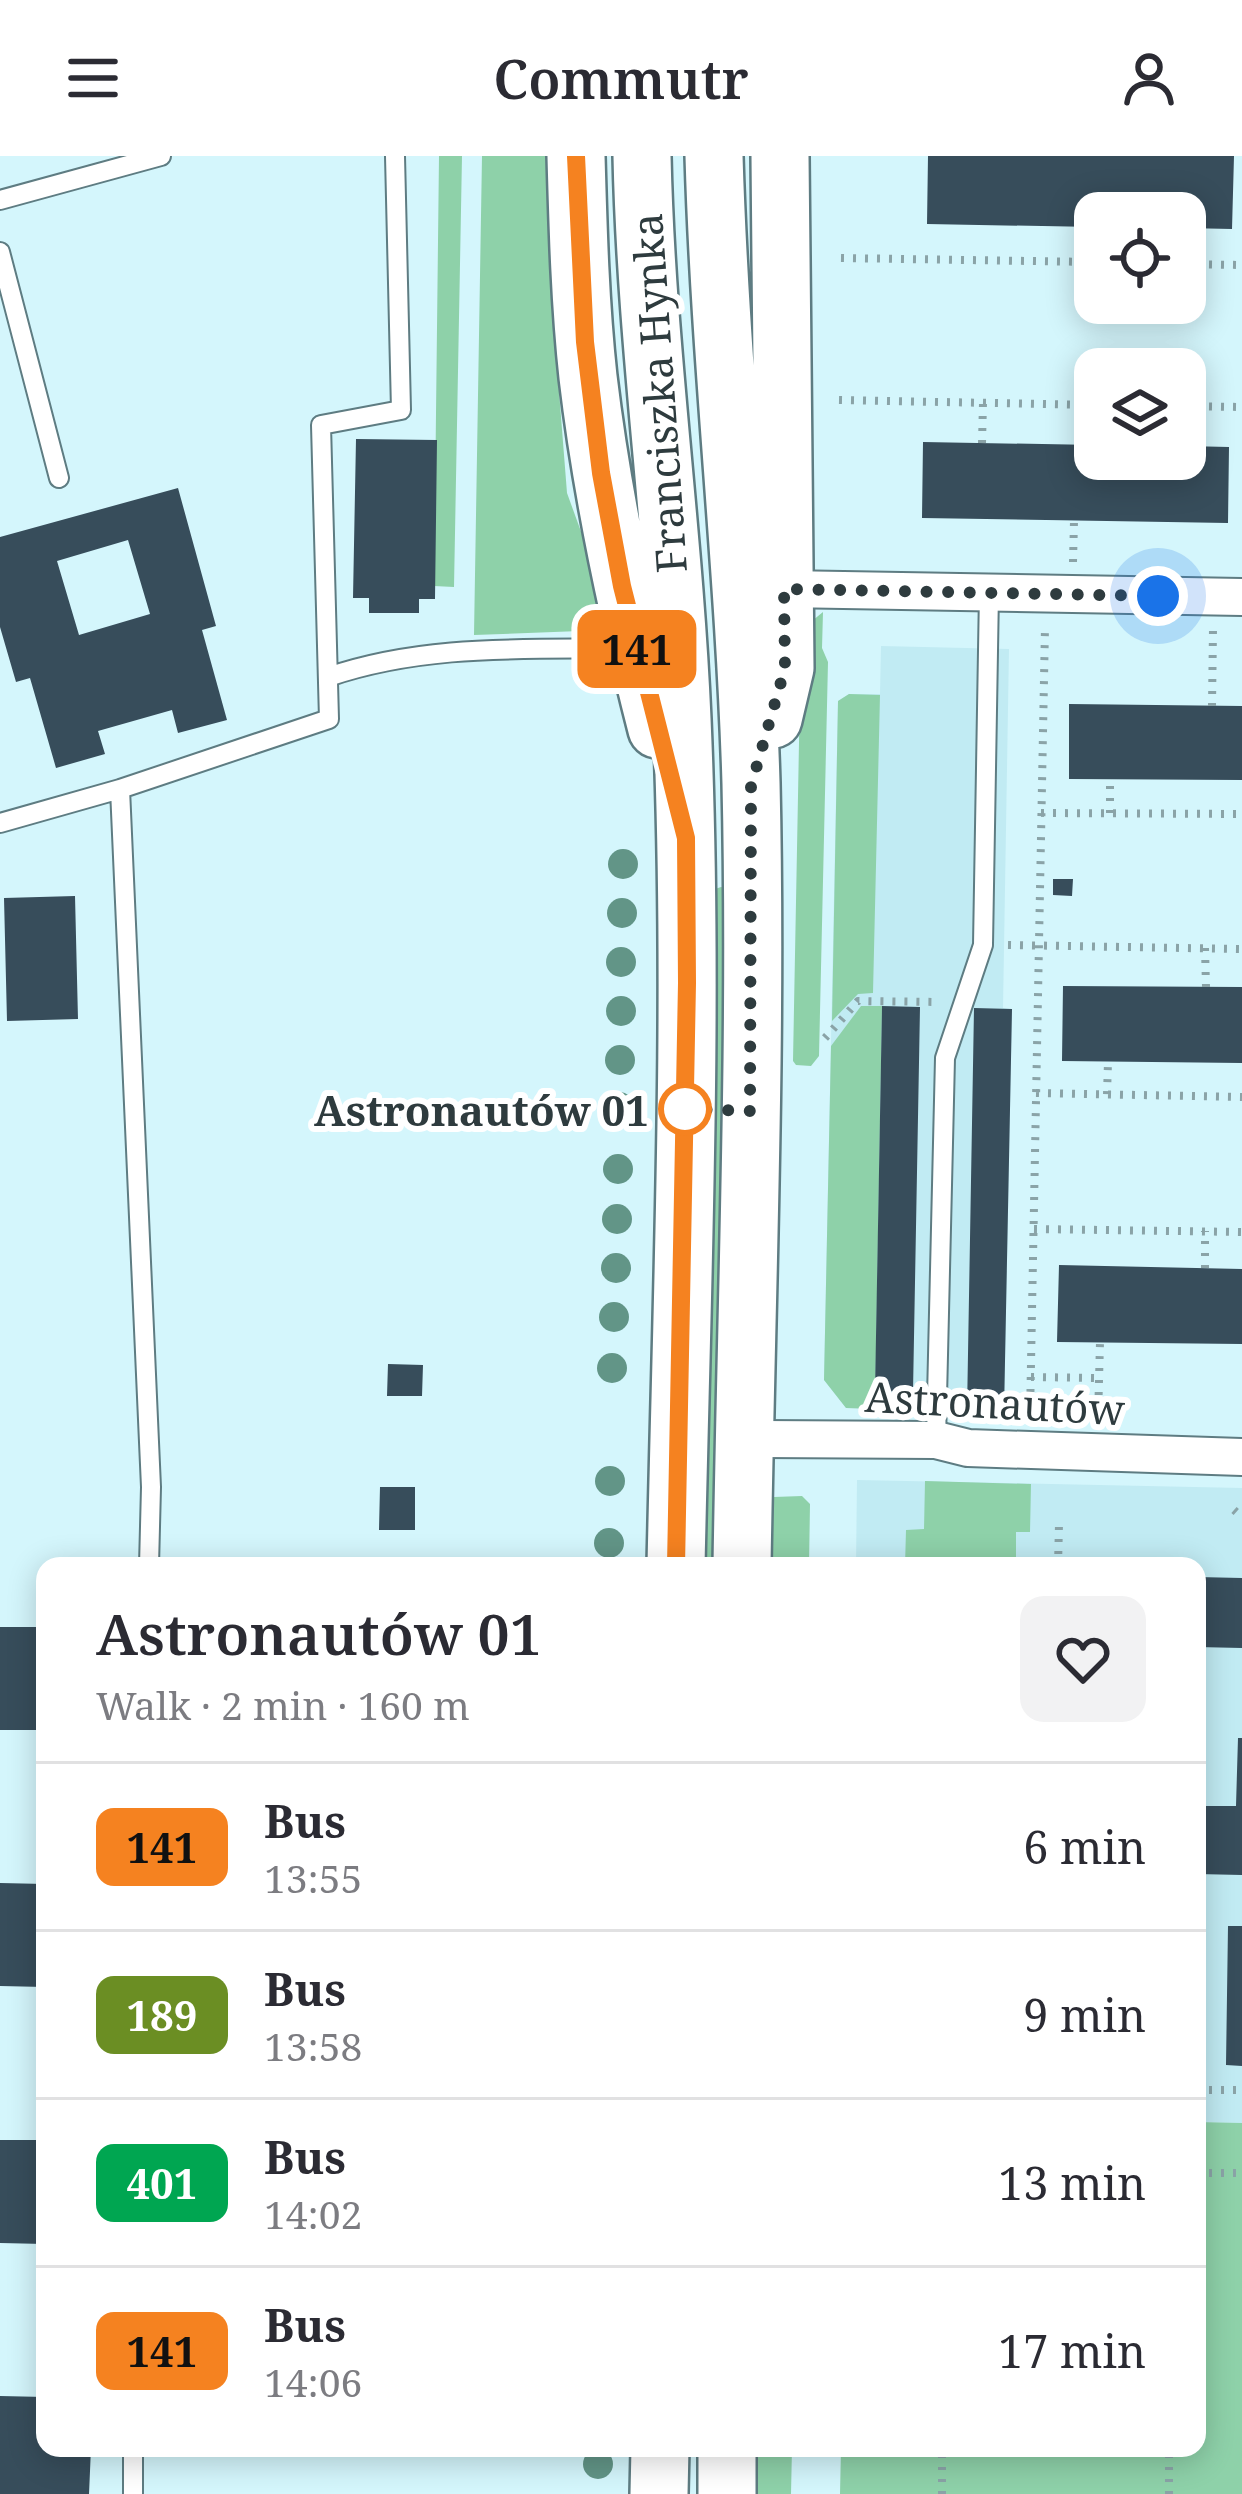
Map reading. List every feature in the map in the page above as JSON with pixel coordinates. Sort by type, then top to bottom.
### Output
[{"type":"main road","points":[[576,156],[587,372],[608,515],[686,838]]},
{"type":"main road","name":"Franciszka Hynka","points":[[642,156],[645,268],[675,614],[686,838],[676,1557]]},
{"type":"main road","name":"Franciszka Hynka","points":[[714,156],[717,271],[744,618],[751,786],[742,1557]]},
{"type":"main road","points":[[751,786],[785,668],[780,156]]},
{"type":"main road","points":[[659,2494],[660,2457]]},
{"type":"main road","points":[[727,2494],[728,2457]]},
{"type":"street","points":[[784,589],[1242,597]]},
{"type":"street","name":"Astronautów","points":[[744,1439],[937,1441],[968,1448],[1242,1457]]},
{"type":"lane","points":[[0,200],[160,156]]},
{"type":"lane","points":[[0,823],[120,789],[329,719],[320,425],[401,410],[395,156]]},
{"type":"lane","points":[[0,252],[59,478]]},
{"type":"lane","points":[[937,1441],[945,1058],[983,945],[989,592]]},
{"type":"lane","points":[[328,677],[378,660],[451,651],[637,648]]},
{"type":"lane","points":[[120,789],[151,1487],[149,1557]]},
{"type":"lane","points":[[133,2457],[133,2494]]},
{"type":"path","points":[[841,258],[1074,262]]},
{"type":"path","points":[[1206,264],[1242,265]]},
{"type":"path","points":[[839,400],[1074,405]]},
{"type":"path","points":[[982,443],[983,403]]},
{"type":"path","points":[[1206,406],[1242,407]]},
{"type":"path","points":[[1073,571],[1074,521]]},
{"type":"path","points":[[1030,1418],[1045,621]]},
{"type":"path","points":[[1212,706],[1214,623]]},
{"type":"path","points":[[1109,813],[1110,780]]},
{"type":"path","points":[[1041,813],[1242,814]]},
{"type":"path","points":[[983,945],[1242,949]]},
{"type":"path","points":[[1205,948],[1206,987]]},
{"type":"path","points":[[826,1038],[858,1001],[963,1002]]},
{"type":"path","points":[[1107,1094],[1108,1062]]},
{"type":"path","points":[[1036,1093],[1242,1097]]},
{"type":"path","points":[[1034,1229],[1242,1232]]},
{"type":"path","points":[[1205,1232],[1205,1268]]},
{"type":"path","points":[[1098,1436],[1100,1342]]},
{"type":"path","points":[[1031,1377],[1099,1378]]},
{"type":"path","points":[[1058,1557],[1059,1524]]},
{"type":"path","points":[[1206,2090],[1242,2090]]},
{"type":"path","points":[[1206,2173],[1242,2174]]},
{"type":"path","points":[[941,2494],[942,2457]]},
{"type":"path","points":[[1168,2494],[1169,2457]]},
{"type":"shaded area","points":[[881,646],[1009,649],[1003,1008],[1012,1009],[1004,1412],[846,1408],[824,1380],[838,701],[849,694],[880,694]]},
{"type":"shaded area","points":[[857,1480],[1242,1488],[1242,2123],[1206,2122],[1206,1557],[856,1557]]},
{"type":"green space","points":[[439,156],[462,156],[454,587],[434,586]]},
{"type":"green space","points":[[482,156],[547,156],[567,493],[612,617],[606,630],[474,635]]},
{"type":"green space","points":[[823,612],[822,648],[828,662],[819,1056],[811,1066],[793,1061],[801,637]]},
{"type":"green space","points":[[849,694],[880,695],[873,993],[858,994],[832,1021],[838,701]]},
{"type":"green space","points":[[726,888],[718,1557],[698,1557],[715,889]]},
{"type":"green space","points":[[861,1006],[882,1006],[875,1409],[846,1408],[824,1380],[831,1046]]},
{"type":"green space","points":[[925,1481],[1031,1484],[1030,1532],[1016,1532],[1016,1557],[905,1557],[906,1530],[924,1529]]},
{"type":"green space","points":[[802,1496],[810,1504],[809,1557],[770,1557],[774,1497]]},
{"type":"green space","points":[[1206,2122],[1242,2123],[1242,2494],[840,2494],[841,2457],[1206,2457]]},
{"type":"green space","points":[[754,2457],[792,2457],[791,2494],[753,2494]]},
{"type":"building","points":[[928,156],[1234,156],[1232,229],[1206,228],[1206,192],[1074,192],[1074,227],[927,224]]},
{"type":"building","points":[[356,439],[437,440],[435,599],[419,599],[419,613],[369,613],[369,598],[353,598]]},
{"type":"building","points":[[923,442],[1074,445],[1074,480],[1206,480],[1206,446],[1229,447],[1228,523],[922,518]]},
{"type":"building","points":[[178,488],[216,626],[202,630],[227,720],[178,733],[172,710],[98,731],[105,754],[56,768],[30,678],[16,682],[0,627],[0,537]],"holes":[[[128,540],[150,614],[79,635],[57,561]]]},
{"type":"building","points":[[1069,704],[1242,706],[1242,780],[1069,779]]},
{"type":"building","points":[[1053,879],[1073,879],[1072,896],[1053,895]]},
{"type":"building","points":[[75,896],[78,1019],[7,1021],[4,898]]},
{"type":"building","points":[[1063,986],[1242,987],[1242,1063],[1062,1061]]},
{"type":"building","points":[[882,1006],[920,1007],[913,1392],[875,1391]]},
{"type":"building","points":[[974,1008],[1012,1009],[1004,1412],[967,1412]]},
{"type":"building","points":[[1059,1265],[1242,1269],[1242,1344],[1057,1342]]},
{"type":"building","points":[[388,1364],[423,1365],[422,1396],[387,1396]]},
{"type":"building","points":[[380,1487],[415,1487],[415,1530],[379,1530]]},
{"type":"building","points":[[1206,1577],[1242,1578],[1242,1648],[1206,1647]]},
{"type":"building","points":[[0,1627],[36,1627],[36,1730],[0,1730]]},
{"type":"building","points":[[1238,1738],[1242,1738],[1242,1875],[1206,1874],[1206,1806],[1236,1806]]},
{"type":"building","points":[[0,1883],[36,1884],[36,1987],[0,1986]]},
{"type":"building","points":[[1228,1926],[1242,1926],[1242,2066],[1226,2065]]},
{"type":"building","points":[[0,2140],[36,2140],[36,2244],[0,2243]]},
{"type":"building","points":[[0,2396],[36,2397],[36,2457],[91,2457],[89,2494],[0,2494]]},
{"type":"bus line","name":"141","points":[[576,156],[587,372],[601,473],[622,586],[686,838],[676,1557]]},
{"type":"place","name":"Astronautów 01","points":[[685,1109]]},
{"type":"route","points":[[685,1109],[750,1111],[751,786],[785,668],[784,589],[1158,596]]}]
